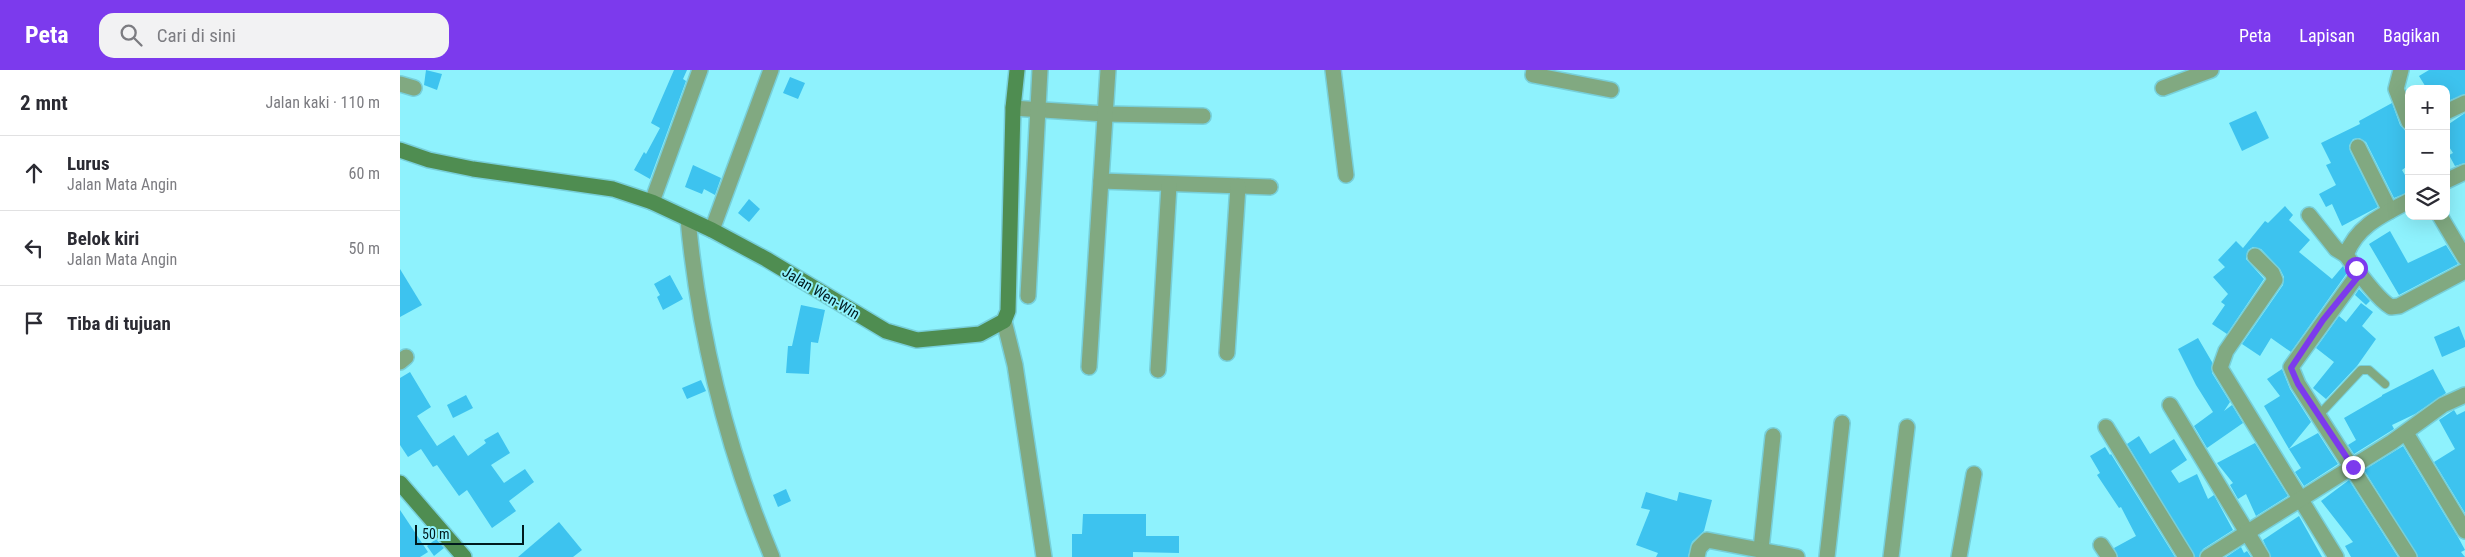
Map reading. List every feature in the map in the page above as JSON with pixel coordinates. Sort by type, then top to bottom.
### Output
[{"type":"street","points":[[652,202],[700,70]]},
{"type":"street","points":[[712,230],[771,70]]},
{"type":"street","points":[[1017,70],[1013,108],[1009,295],[1008,311],[1004,321],[1015,365],[1044,557]]},
{"type":"street","points":[[1028,296],[1040,70]]},
{"type":"street","points":[[1090,367],[1108,70]]},
{"type":"street","points":[[1333,70],[1346,175]]},
{"type":"street","points":[[1534,70],[1533,76],[1611,90]]},
{"type":"street","points":[[2163,88],[2211,70]]},
{"type":"street","points":[[2401,70],[2396,89],[2405,112]]},
{"type":"street","points":[[2450,110],[2465,103]]},
{"type":"street","points":[[1013,108],[1105,114],[1203,116]]},
{"type":"street","points":[[2358,146],[2390,211]]},
{"type":"street","name":"Jalan Wen-Win","points":[[400,150],[429,160],[481,170],[613,189],[652,202],[712,230],[766,259],[886,331],[917,340],[980,334],[1004,321]]},
{"type":"street","points":[[2450,179],[2465,172]]},
{"type":"street","points":[[1101,181],[1169,185],[1270,187]]},
{"type":"street","points":[[1158,370],[1169,185]]},
{"type":"street","points":[[1227,353],[1238,186]]},
{"type":"street","points":[[2346,255],[2355,236],[2362,228],[2405,203]]},
{"type":"street","points":[[2309,215],[2336,249],[2346,255],[2385,304],[2391,307],[2399,306],[2465,272]]},
{"type":"street","points":[[688,219],[700,311],[712,373],[726,430],[752,510],[772,557]]},
{"type":"street","points":[[2442,220],[2465,258]]},
{"type":"street","points":[[2255,256],[2272,273],[2275,280],[2226,351],[2220,368],[2336,557]]},
{"type":"street","points":[[2359,273],[2291,368],[2298,384],[2409,557]]},
{"type":"street","points":[[2208,557],[2406,433],[2421,419],[2443,405],[2465,395]]},
{"type":"street","points":[[2170,405],[2262,557]]},
{"type":"street","points":[[1827,557],[1842,423]]},
{"type":"street","points":[[1891,557],[1907,427]]},
{"type":"street","points":[[2106,427],[2186,557]]},
{"type":"street","points":[[2406,433],[2465,531]]},
{"type":"street","points":[[1762,549],[1773,436]]},
{"type":"street","points":[[1959,557],[1974,474]]},
{"type":"street","points":[[400,483],[464,557]]},
{"type":"street","points":[[1697,557],[1699,548],[1707,540],[1798,557]]},
{"type":"lane","points":[[2319,415],[2361,370],[2370,370],[2385,384]]},
{"type":"building","points":[[426,70],[442,74],[437,90],[424,85]]},
{"type":"building","points":[[674,70],[687,70],[683,79],[686,81],[650,179],[634,170],[644,152],[646,154],[660,128],[651,123]]},
{"type":"building","points":[[2429,70],[2465,70],[2465,94],[2450,100],[2450,85],[2425,85],[2419,76]]},
{"type":"building","points":[[790,77],[805,83],[798,99],[783,93]]},
{"type":"building","points":[[2392,103],[2400,125],[2405,131],[2405,168],[2402,170],[2405,175],[2405,194],[2394,198],[2366,142],[2359,138],[2353,139],[2349,146],[2350,151],[2378,207],[2342,226],[2332,204],[2326,207],[2319,194],[2336,185],[2326,165],[2331,163],[2321,143],[2360,124],[2359,121]]},
{"type":"building","points":[[2256,111],[2269,138],[2242,151],[2229,123]]},
{"type":"building","points":[[2465,113],[2465,163],[2455,166],[2450,157],[2453,153],[2450,148],[2450,123]]},
{"type":"building","points":[[693,165],[721,178],[715,195],[704,189],[702,194],[685,187]]},
{"type":"building","points":[[749,199],[760,209],[749,222],[738,213]]},
{"type":"building","points":[[2285,206],[2293,215],[2289,220],[2310,240],[2299,252],[2332,279],[2343,266],[2347,273],[2291,352],[2271,338],[2260,356],[2242,344],[2283,285],[2284,277],[2280,269],[2261,249],[2253,247],[2248,250],[2246,259],[2264,279],[2227,334],[2212,324],[2225,305],[2221,302],[2228,294],[2213,277],[2225,267],[2218,260],[2236,241],[2243,248],[2265,221],[2268,223]]},
{"type":"building","points":[[2390,231],[2408,263],[2446,245],[2458,264],[2399,295],[2369,244]]},
{"type":"building","points":[[400,269],[422,305],[400,317]]},
{"type":"building","points":[[670,275],[683,299],[663,310],[657,297],[660,295],[654,284]]},
{"type":"building","points":[[2359,289],[2370,301],[2366,305],[2355,295]]},
{"type":"building","points":[[2361,303],[2373,312],[2362,326],[2376,339],[2357,366],[2326,399],[2313,388],[2334,362],[2316,348],[2339,316],[2346,322]]},
{"type":"building","points":[[801,305],[825,310],[818,343],[811,342],[809,374],[786,373],[788,346],[792,346]]},
{"type":"building","points":[[2459,326],[2465,341],[2465,347],[2442,357],[2434,337]]},
{"type":"building","points":[[2198,338],[2212,362],[2212,373],[2230,402],[2224,411],[2232,405],[2243,423],[2207,448],[2194,426],[2213,412],[2196,385],[2178,349]]},
{"type":"building","points":[[2282,369],[2290,389],[2311,422],[2289,449],[2264,406],[2280,396],[2267,379]]},
{"type":"building","points":[[2433,369],[2446,393],[2415,414],[2392,425],[2394,429],[2354,454],[2348,445],[2356,440],[2344,418],[2382,395]]},
{"type":"building","points":[[410,372],[431,407],[417,416],[437,446],[454,435],[468,456],[486,443],[484,440],[498,432],[510,453],[491,465],[504,483],[525,469],[534,482],[509,501],[516,511],[492,528],[467,490],[459,496],[437,465],[433,467],[421,449],[408,457],[400,445],[400,378]]},
{"type":"building","points":[[701,380],[706,391],[687,399],[682,388]]},
{"type":"building","points":[[466,395],[473,408],[453,418],[447,405]]},
{"type":"building","points":[[2454,410],[2457,415],[2465,411],[2465,513],[2434,462],[2455,449],[2439,420]]},
{"type":"building","points":[[2318,433],[2338,464],[2304,486],[2295,472],[2301,468],[2289,449]]},
{"type":"building","points":[[2139,436],[2150,454],[2174,439],[2187,460],[2171,471],[2179,483],[2197,474],[2208,499],[2214,495],[2233,530],[2203,549],[2199,557],[2195,557],[2127,444]]},
{"type":"building","points":[[2255,443],[2288,496],[2256,516],[2246,494],[2238,499],[2230,485],[2233,483],[2217,463]]},
{"type":"building","points":[[2403,446],[2458,537],[2465,550],[2461,552],[2465,557],[2418,557],[2364,470]]},
{"type":"building","points":[[2105,447],[2175,557],[2118,557],[2114,548],[2136,536],[2121,507],[2119,508],[2097,475],[2100,473],[2090,456]]},
{"type":"building","points":[[2349,480],[2398,557],[2351,557],[2345,546],[2353,542],[2321,501]]},
{"type":"building","points":[[786,489],[791,501],[778,507],[773,495]]},
{"type":"building","points":[[1646,492],[1677,501],[1679,492],[1712,500],[1704,531],[1692,542],[1688,557],[1656,557],[1658,553],[1636,545],[1650,510],[1641,508]]},
{"type":"building","points":[[400,510],[428,552],[420,557],[400,557]]},
{"type":"building","points":[[1083,514],[1146,514],[1146,536],[1179,536],[1179,553],[1133,552],[1133,557],[1072,557],[1072,534],[1082,534]]},
{"type":"building","points":[[2299,516],[2322,557],[2271,557],[2263,540]]},
{"type":"building","points":[[559,522],[582,550],[573,557],[518,557]]},
{"type":"building","points":[[436,539],[444,548],[434,556],[427,546]]},
{"type":"building","points":[[2241,547],[2244,553],[2247,551],[2251,557],[2226,557]]},
{"type":"route","points":[[2353,467],[2298,384],[2291,368],[2323,320],[2357,278],[2359,273],[2356,268]]}]
